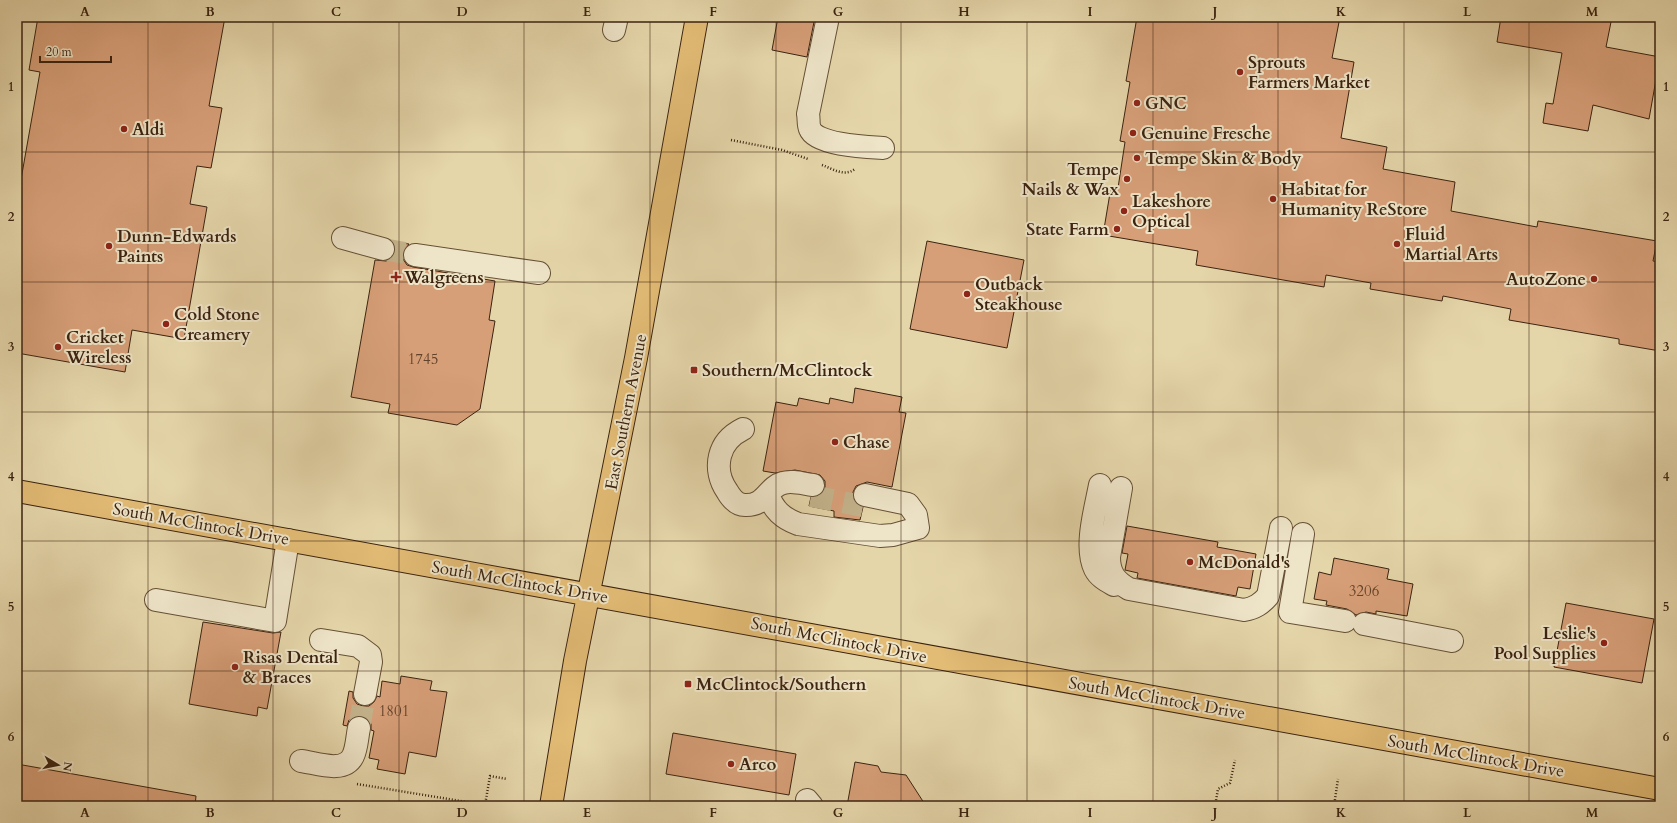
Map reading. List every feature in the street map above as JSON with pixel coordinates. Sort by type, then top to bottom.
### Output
[{"type":"main road","name":"East Southern Avenue","points":[[551,806],[575,661],[636,358],[697,17]]},
{"type":"main road","name":"South McClintock Drive","points":[[17,490],[1660,789]]},
{"type":"lane","points":[[828,17],[808,114],[810,130],[818,138],[834,142],[882,148]]},
{"type":"lane","points":[[343,238],[384,249]]},
{"type":"lane","points":[[415,255],[539,273]]},
{"type":"lane","points":[[742,429],[734,434],[721,451],[718,462],[722,483],[733,500],[742,505],[752,506],[761,501],[780,484],[786,482],[812,490]]},
{"type":"lane","points":[[1111,486],[1109,567],[1116,580],[1129,589],[1244,610],[1253,608],[1261,604],[1268,596],[1282,528]]},
{"type":"lane","points":[[768,495],[791,510],[833,519]]},
{"type":"lane","points":[[768,495],[778,513],[788,520],[798,524],[867,536],[893,535],[918,528]]},
{"type":"lane","points":[[908,504],[916,515],[918,528],[862,508],[908,504]]},
{"type":"lane","points":[[1303,534],[1290,612],[1452,641]]},
{"type":"lane","points":[[156,600],[275,621],[288,540]]},
{"type":"lane","points":[[321,640],[358,646],[370,655],[371,662],[365,694]]},
{"type":"lane","points":[[301,761],[337,767],[344,765],[354,755],[359,728]]},
{"type":"path","points":[[1215,806],[1218,789],[1230,783],[1235,760]]},
{"type":"path","points":[[351,783],[485,806],[490,776],[507,779]]},
{"type":"path","points":[[1334,806],[1338,779]]},
{"type":"building","points":[[38,17],[225,17],[209,106],[222,108],[211,168],[197,166],[190,204],[207,207],[184,339],[132,330],[125,372],[17,353],[17,202],[40,72],[29,70]]},
{"type":"building","points":[[778,17],[815,17],[807,57],[772,50]]},
{"type":"building","points":[[1137,17],[1340,17],[1332,58],[1354,62],[1341,138],[1387,147],[1383,169],[1455,182],[1451,211],[1537,227],[1538,221],[1657,241],[1653,261],[1660,262],[1660,351],[1619,344],[1619,339],[1509,320],[1511,309],[1443,296],[1442,301],[1370,289],[1371,283],[1326,275],[1324,287],[1196,265],[1198,251],[1103,235],[1111,187],[1118,188],[1125,142],[1120,141],[1130,82],[1126,81]]},
{"type":"building","points":[[1501,17],[1612,17],[1606,47],[1660,57],[1649,119],[1593,105],[1588,131],[1543,123],[1546,103],[1553,104],[1562,53],[1497,42]]},
{"type":"building","name":"Outback Steakhouse","points":[[927,241],[1024,260],[1007,348],[910,329]]},
{"type":"building","name":"Walgreens","points":[[393,242],[409,244],[403,253],[403,259],[407,265],[495,281],[489,320],[495,321],[480,409],[457,425],[388,413],[390,404],[351,397],[375,260],[386,261],[392,258],[395,252]]},
{"type":"building","name":"Chase","points":[[855,388],[902,397],[899,412],[906,413],[892,487],[867,482],[856,486],[853,492],[853,499],[857,505],[863,507],[860,520],[834,517],[834,511],[809,506],[811,497],[818,496],[823,492],[825,487],[825,481],[820,475],[795,470],[775,473],[763,471],[776,402],[797,406],[799,398],[829,404],[830,398],[853,403]]},
{"type":"building","name":"McDonald's","points":[[1127,526],[1218,542],[1217,547],[1256,554],[1250,589],[1238,587],[1236,596],[1137,578],[1138,573],[1125,570],[1128,554],[1122,553]]},
{"type":"building","points":[[1334,558],[1389,569],[1387,579],[1413,584],[1407,616],[1376,611],[1376,614],[1366,612],[1356,615],[1347,609],[1326,605],[1327,601],[1314,599],[1319,572],[1331,575]]},
{"type":"building","name":"Leslie's Pool Supplies","points":[[1566,603],[1654,619],[1642,683],[1554,667]]},
{"type":"building","name":"Risas Dental & Braces","points":[[203,622],[273,633],[281,632],[267,709],[258,707],[257,716],[189,704]]},
{"type":"building","points":[[401,676],[432,681],[430,690],[447,692],[436,757],[409,752],[405,774],[377,769],[379,760],[369,758],[374,731],[371,730],[371,724],[367,718],[355,716],[349,720],[347,726],[343,725],[349,691],[353,692],[353,698],[357,704],[369,706],[374,702],[377,696],[380,697],[382,681],[400,684]]},
{"type":"building","name":"Arco","points":[[673,733],[796,754],[789,795],[666,774]]},
{"type":"building","points":[[855,762],[878,766],[881,772],[906,775],[926,806],[847,806]]},
{"type":"building","points":[[17,764],[196,796],[195,806],[17,806]]},
{"type":"tunnel","points":[[383,249],[415,255]]},
{"type":"tunnel","points":[[811,496],[863,506]]},
{"type":"tunnel","points":[[359,728],[365,694]]},
{"type":"place","name":"Sprouts Farmers Market","points":[[1240,72]]},
{"type":"place","name":"GNC","points":[[1137,103]]},
{"type":"place","name":"Aldi","points":[[124,129]]},
{"type":"place","name":"Genuine Fresche","points":[[1133,133]]},
{"type":"place","name":"Tempe Skin & Body","points":[[1137,158]]},
{"type":"place","name":"Tempe Nails & Wax","points":[[1127,179]]},
{"type":"place","name":"Habitat for Humanity ReStore","points":[[1273,199]]},
{"type":"place","name":"Lakeshore Optical","points":[[1124,211]]},
{"type":"place","name":"State Farm","points":[[1117,229]]},
{"type":"place","name":"Fluid Martial Arts","points":[[1397,244]]},
{"type":"place","name":"Dunn-Edwards Paints","points":[[109,246]]},
{"type":"place","name":"Walgreens","points":[[396,277]]},
{"type":"place","name":"AutoZone","points":[[1594,279]]},
{"type":"place","name":"Outback Steakhouse","points":[[967,294]]},
{"type":"place","name":"Cold Stone Creamery","points":[[166,324]]},
{"type":"place","name":"Cricket Wireless","points":[[58,347]]},
{"type":"place","name":"Southern/McClintock","points":[[694,370]]},
{"type":"place","name":"Chase","points":[[835,442]]},
{"type":"place","name":"McDonald's","points":[[1190,562]]},
{"type":"place","name":"Leslie's Pool Supplies","points":[[1604,643]]},
{"type":"place","name":"Risas Dental & Braces","points":[[235,667]]},
{"type":"place","name":"McClintock/Southern","points":[[688,684]]},
{"type":"place","name":"Arco","points":[[731,764]]}]
